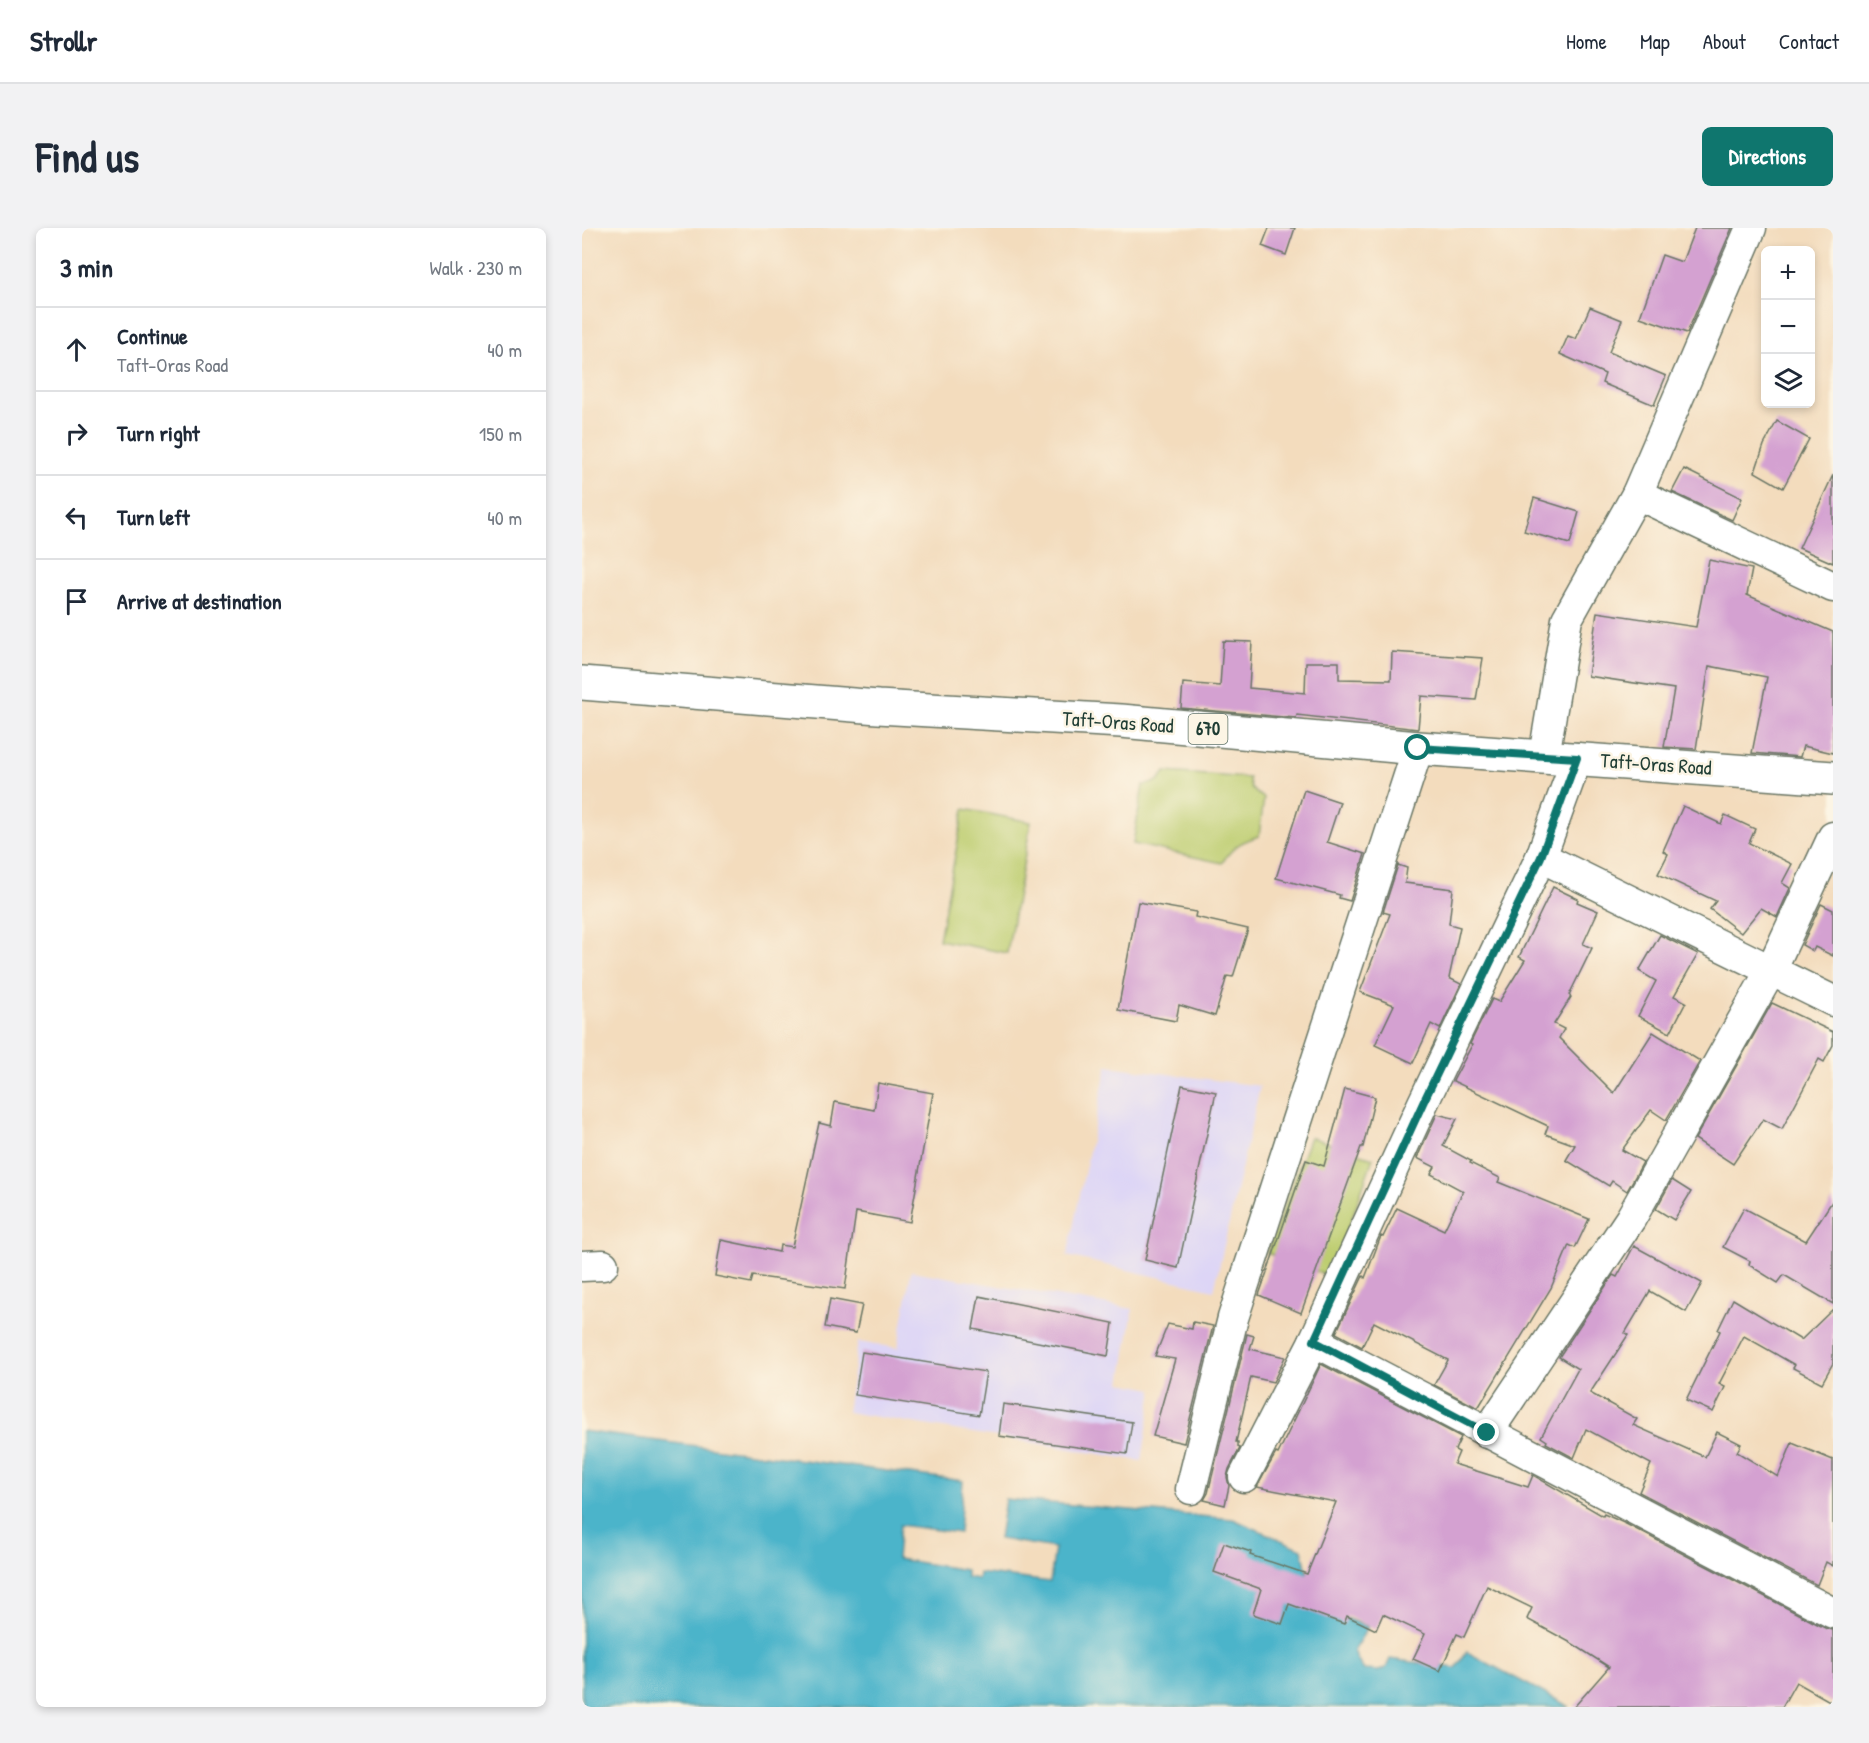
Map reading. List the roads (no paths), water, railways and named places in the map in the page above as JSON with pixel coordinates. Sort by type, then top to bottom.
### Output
[{"type":"main road","name":"Taft-Oras Road","points":[[582,683],[878,706],[1121,721],[1418,748],[1833,778]]},
{"type":"street","points":[[1544,756],[1567,619],[1637,494],[1751,228]]},
{"type":"street","points":[[1637,494],[1833,587]]},
{"type":"street","points":[[1191,1489],[1233,1318],[1418,748]]},
{"type":"street","points":[[1244,1478],[1314,1341],[1423,1103],[1541,857],[1577,758]]},
{"type":"street","points":[[1487,1433],[1631,1218],[1770,972],[1833,837]]},
{"type":"street","points":[[1541,857],[1770,972],[1833,1001]]},
{"type":"street","points":[[1314,1341],[1833,1613]]},
{"type":"water","points":[[582,1431],[963,1481],[959,1533],[900,1525],[897,1559],[966,1570],[966,1577],[978,1579],[979,1573],[1050,1582],[1055,1548],[999,1539],[1005,1499],[1233,1519],[1302,1549],[1315,1607],[1368,1627],[1354,1650],[1364,1670],[1379,1671],[1386,1668],[1390,1659],[1456,1668],[1467,1652],[1570,1707],[582,1707]]}]
